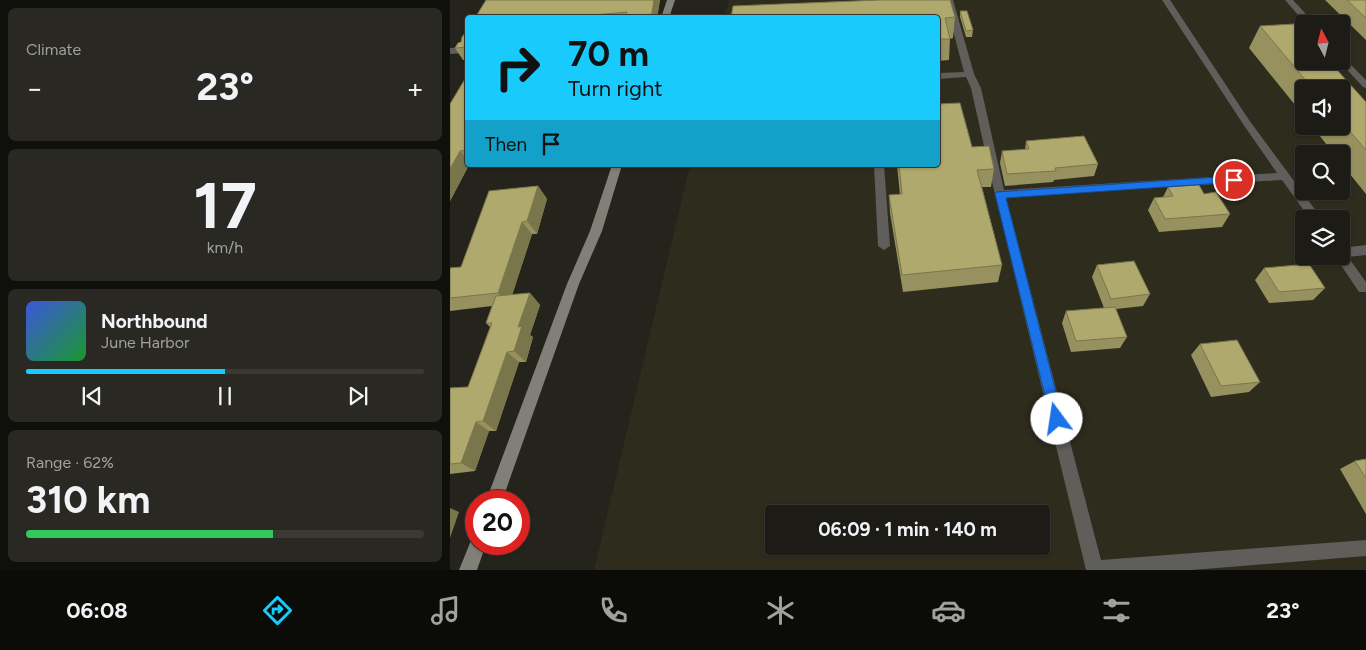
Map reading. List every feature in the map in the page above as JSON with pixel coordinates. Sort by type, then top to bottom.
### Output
[{"type":"street","points":[[666,15],[671,0]]},
{"type":"street","points":[[949,0],[969,74],[976,88],[1000,194],[1095,570],[1366,548]]},
{"type":"street","points":[[1166,0],[1246,122],[1309,210]]},
{"type":"street","points":[[1290,0],[1303,15]]},
{"type":"street","points":[[450,51],[465,50]]},
{"type":"street","points":[[1350,68],[1366,85]]},
{"type":"street","points":[[940,76],[969,74]]},
{"type":"street","points":[[498,490],[573,284],[596,230],[616,167]]},
{"type":"street","points":[[878,167],[884,246]]},
{"type":"street","points":[[1000,194],[1284,176]]},
{"type":"street","points":[[1350,253],[1366,250]]},
{"type":"street","points":[[1348,265],[1364,288]]},
{"type":"street","points":[[468,570],[474,555]]},
{"type":"shaded area","points":[[729,0],[1366,0],[1366,570],[594,570],[690,167],[940,167],[940,15],[725,15]]},
{"type":"building","points":[[486,0],[654,0],[652,15],[626,15],[627,12],[594,15],[477,15]]},
{"type":"building","points":[[880,0],[950,0],[955,17],[945,18],[950,39],[940,39],[940,15],[732,15],[733,6]]},
{"type":"building","points":[[1347,0],[1366,0],[1366,18]]},
{"type":"building","points":[[960,11],[967,11],[973,30],[966,31]]},
{"type":"building","points":[[1295,25],[1295,68],[1260,26]]},
{"type":"building","points":[[465,33],[465,47],[455,48],[461,42]]},
{"type":"building","points":[[1297,70],[1337,70],[1346,80],[1305,80]]},
{"type":"building","points":[[465,79],[465,150],[460,151],[450,169],[450,104]]},
{"type":"building","points":[[1350,84],[1366,102],[1366,150],[1350,131]]},
{"type":"building","points":[[960,103],[972,147],[989,146],[994,169],[977,170],[1002,265],[902,275],[889,195],[902,194],[899,167],[940,167],[940,104]]},
{"type":"building","points":[[1084,136],[1098,164],[1055,168],[1056,171],[1007,174],[1002,151],[1029,149],[1026,141]]},
{"type":"building","points":[[1199,185],[1204,194],[1216,192],[1230,214],[1165,219],[1154,198],[1173,196],[1168,187]]},
{"type":"building","points":[[538,186],[527,221],[522,222],[498,293],[450,298],[450,268],[461,267],[489,191]]},
{"type":"building","points":[[1134,261],[1150,294],[1111,299],[1097,265]]},
{"type":"building","points":[[1310,265],[1325,288],[1279,292],[1264,268]]},
{"type":"building","points":[[530,293],[518,327],[522,326],[514,351],[507,352],[483,421],[476,422],[461,463],[450,464],[450,388],[468,387],[492,323],[486,323],[496,296]]},
{"type":"building","points":[[1115,307],[1127,337],[1076,341],[1066,311]]},
{"type":"building","points":[[1237,340],[1260,382],[1221,386],[1200,344]]},
{"type":"building","points":[[1366,459],[1366,478],[1355,461]]},
{"type":"route","points":[[1057,419],[1000,194],[1234,180]]}]
